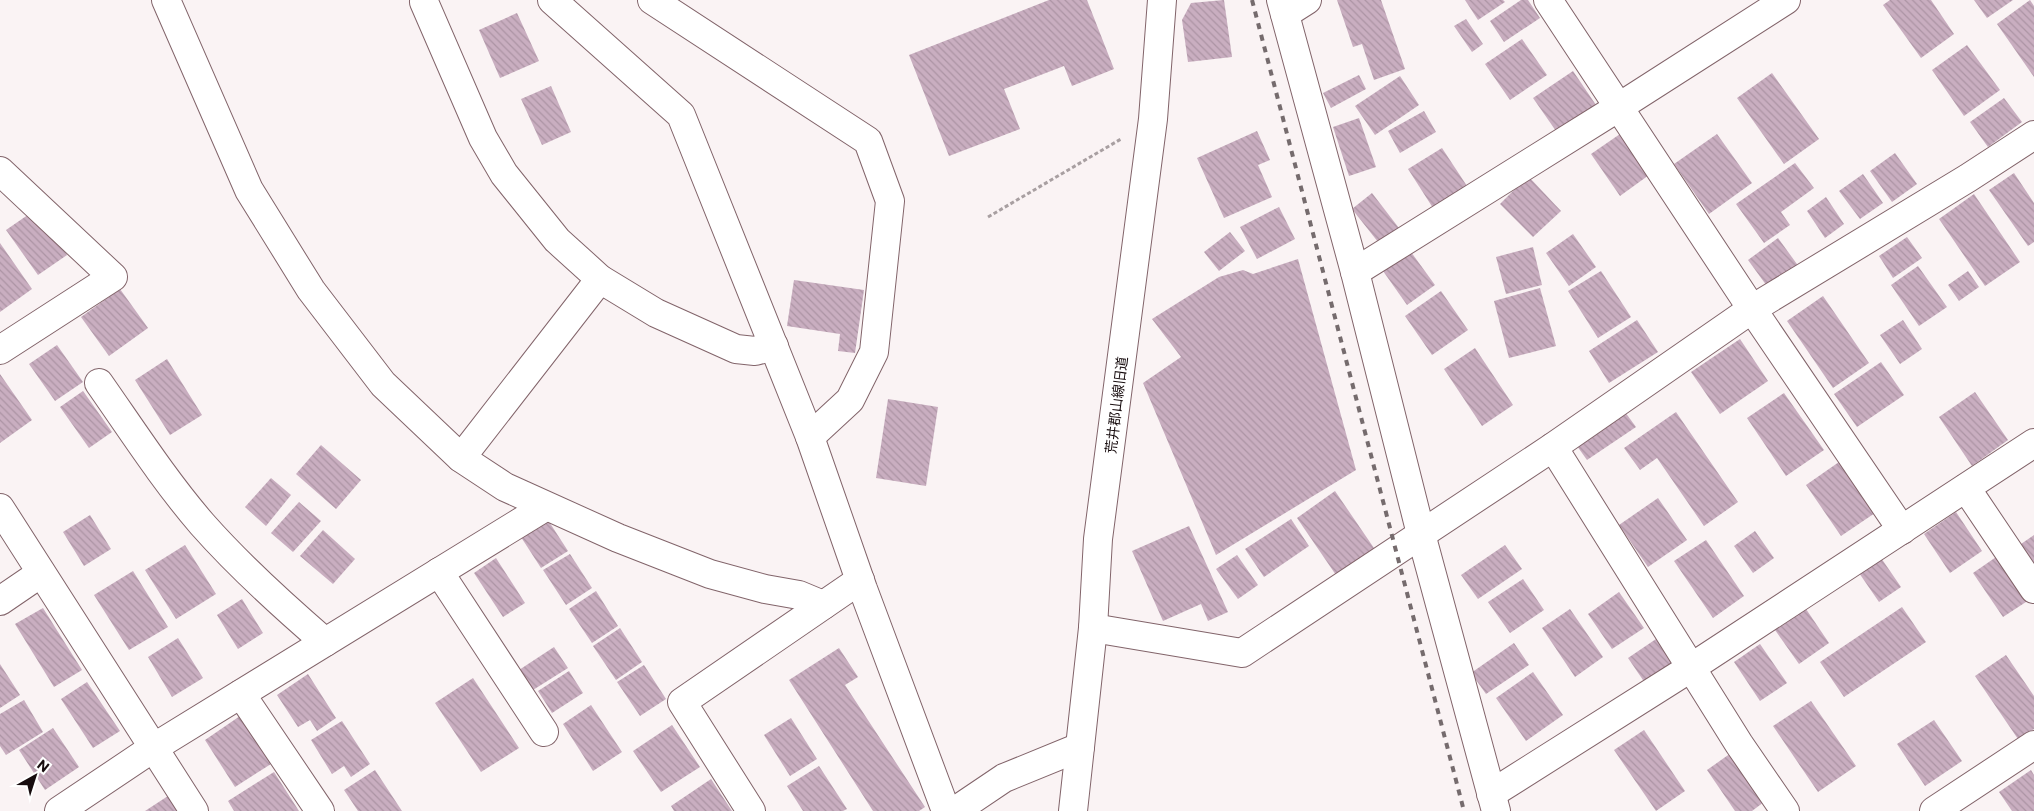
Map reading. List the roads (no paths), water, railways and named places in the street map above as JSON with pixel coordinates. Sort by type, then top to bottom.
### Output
[{"type":"street","points":[[166,0],[249,190],[311,290],[382,384],[460,458],[504,488],[618,538],[710,574],[765,589],[798,595],[823,605]]},
{"type":"street","points":[[552,0],[681,115],[810,437],[860,580],[946,811]]},
{"type":"street","points":[[652,0],[868,141],[890,201],[874,352],[850,400],[810,437]]},
{"type":"street","name":"荒井郡山線旧道","points":[[1073,811],[1093,628],[1098,539],[1153,119],[1162,0]]},
{"type":"street","points":[[1548,0],[1752,309],[1902,530]]},
{"type":"street","points":[[1356,272],[1786,0]]},
{"type":"street","points":[[424,2],[483,138],[504,174],[557,240],[600,279],[656,313],[736,348],[756,351],[774,346]]},
{"type":"street","points":[[1291,5],[1421,534],[1494,802],[1692,667],[2034,443]]},
{"type":"street","points":[[1093,628],[1242,653],[1553,447],[1752,309],[1968,178],[2034,135]]},
{"type":"street","points":[[0,170],[113,277],[0,350]]},
{"type":"street","points":[[460,458],[600,279]]},
{"type":"street","points":[[99,383],[170,483],[202,523],[239,564],[325,642]]},
{"type":"street","points":[[1553,447],[1739,744],[1785,811]]},
{"type":"street","points":[[1966,488],[2034,589]]},
{"type":"street","points":[[60,811],[154,748],[545,506]]},
{"type":"street","points":[[0,508],[194,811]]},
{"type":"street","points":[[439,572],[544,732]]},
{"type":"street","points":[[0,601],[41,573]]},
{"type":"street","points":[[751,811],[682,702],[860,580]]},
{"type":"street","points":[[241,694],[320,811]]},
{"type":"street","points":[[1934,811],[2034,745]]},
{"type":"street","points":[[956,811],[1004,778],[1080,747]]},
{"type":"railway","points":[[1252,0],[1464,811]]}]
